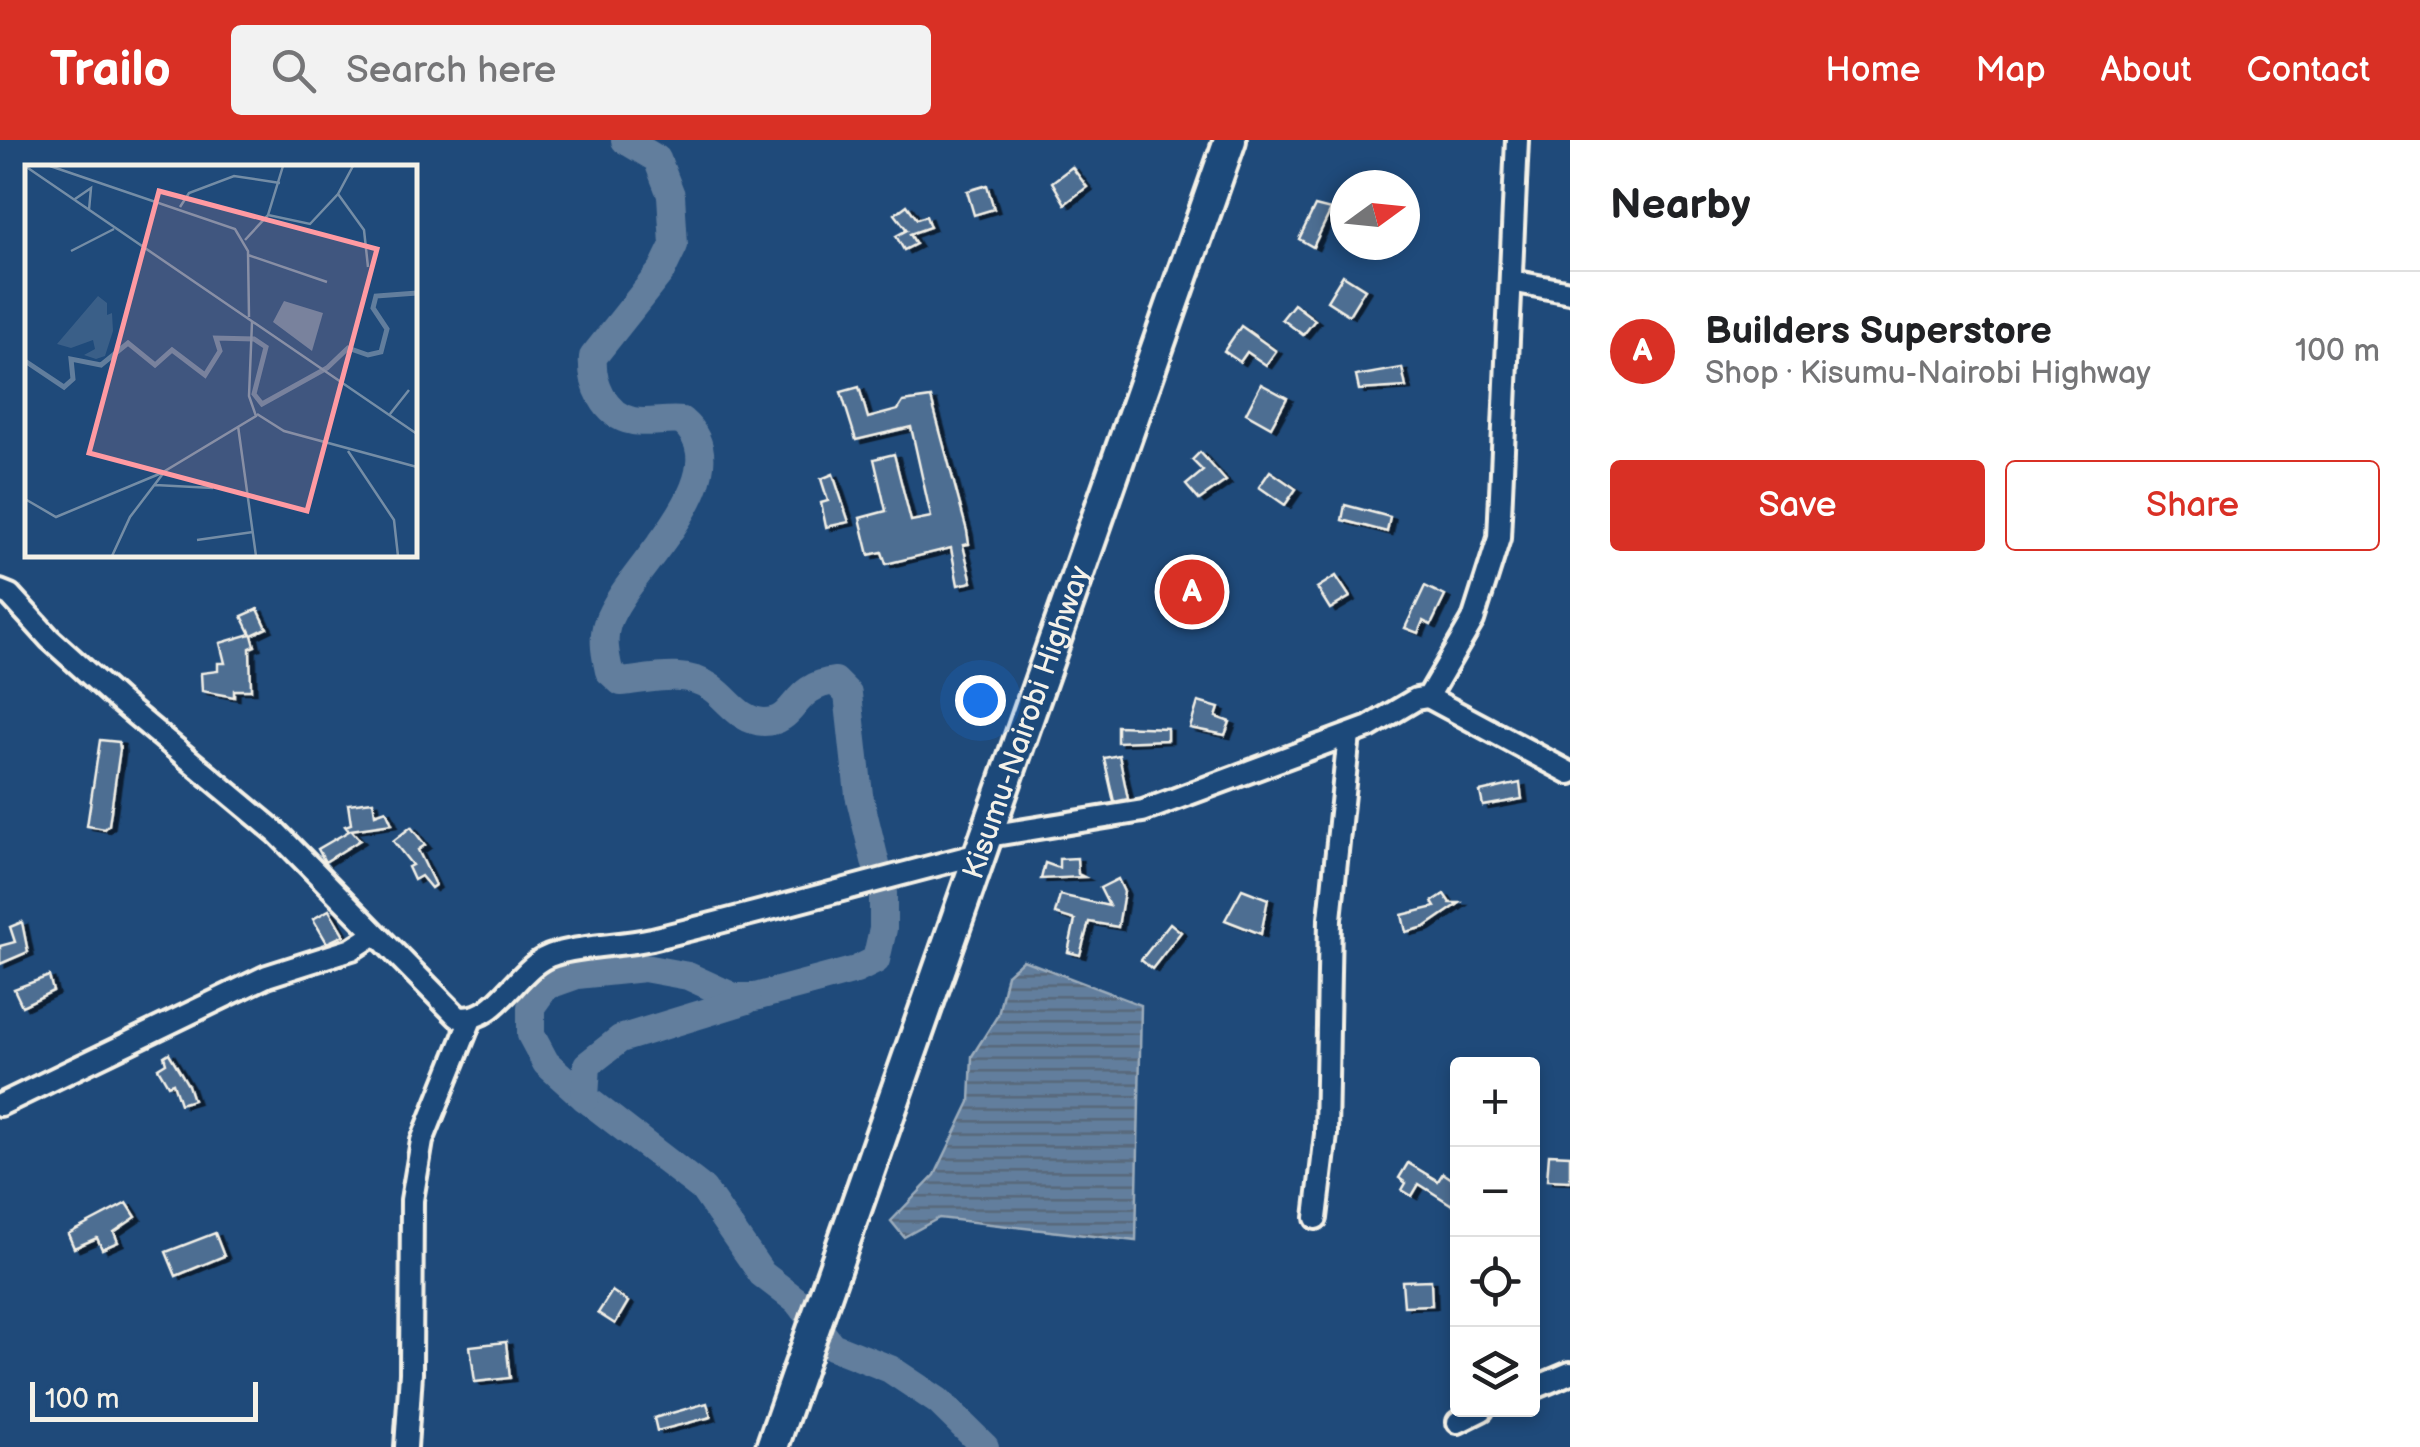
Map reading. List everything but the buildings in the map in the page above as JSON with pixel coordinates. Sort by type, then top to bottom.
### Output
[{"type":"highway","name":"Kisumu-Nairobi Highway","points":[[772,1447],[1230,140]]},
{"type":"street","points":[[1428,696],[1473,620],[1499,538],[1517,140]]},
{"type":"street","points":[[1512,281],[1570,292]]},
{"type":"street","points":[[3,589],[106,690],[277,834],[458,1017],[471,1020],[486,1014],[538,960],[648,940],[848,889],[986,844],[1143,812],[1349,735],[1416,698],[1428,696],[1570,773]]},
{"type":"street","points":[[1316,1218],[1326,1134],[1330,919],[1349,735]]},
{"type":"street","points":[[0,1105],[267,976],[352,948],[372,936]]},
{"type":"street","points":[[406,1447],[411,1373],[412,1200],[422,1141],[471,1020]]},
{"type":"street","points":[[1540,1386],[1570,1373]]},
{"type":"street","points":[[1458,1422],[1468,1417]]},
{"type":"water","points":[[1023,960],[1141,1005],[1136,1241],[939,1218],[904,1237],[891,1221],[935,1175],[970,1102],[972,1056],[998,1015],[1007,974]]},
{"type":"waterway","points":[[625,140],[657,159],[671,195],[674,245],[662,270],[593,357],[594,377],[607,405],[623,418],[639,422],[682,421],[698,443],[700,469],[691,496],[617,603],[607,624],[609,671],[621,682],[668,677],[702,682],[742,714],[764,722],[783,716],[810,690],[835,681],[848,694],[859,795],[883,893],[883,929],[876,960],[856,970],[755,997],[734,997],[688,976],[644,968],[577,975],[546,986],[531,1007],[531,1035],[546,1063],[585,1098],[703,1189],[762,1274],[797,1301],[832,1346],[890,1369],[938,1401],[985,1447]]},
{"type":"waterway","points":[[585,1098],[587,1065],[620,1039],[747,1000]]},
{"type":"place","name":"Builders Superstore","points":[[1192,592]]}]
